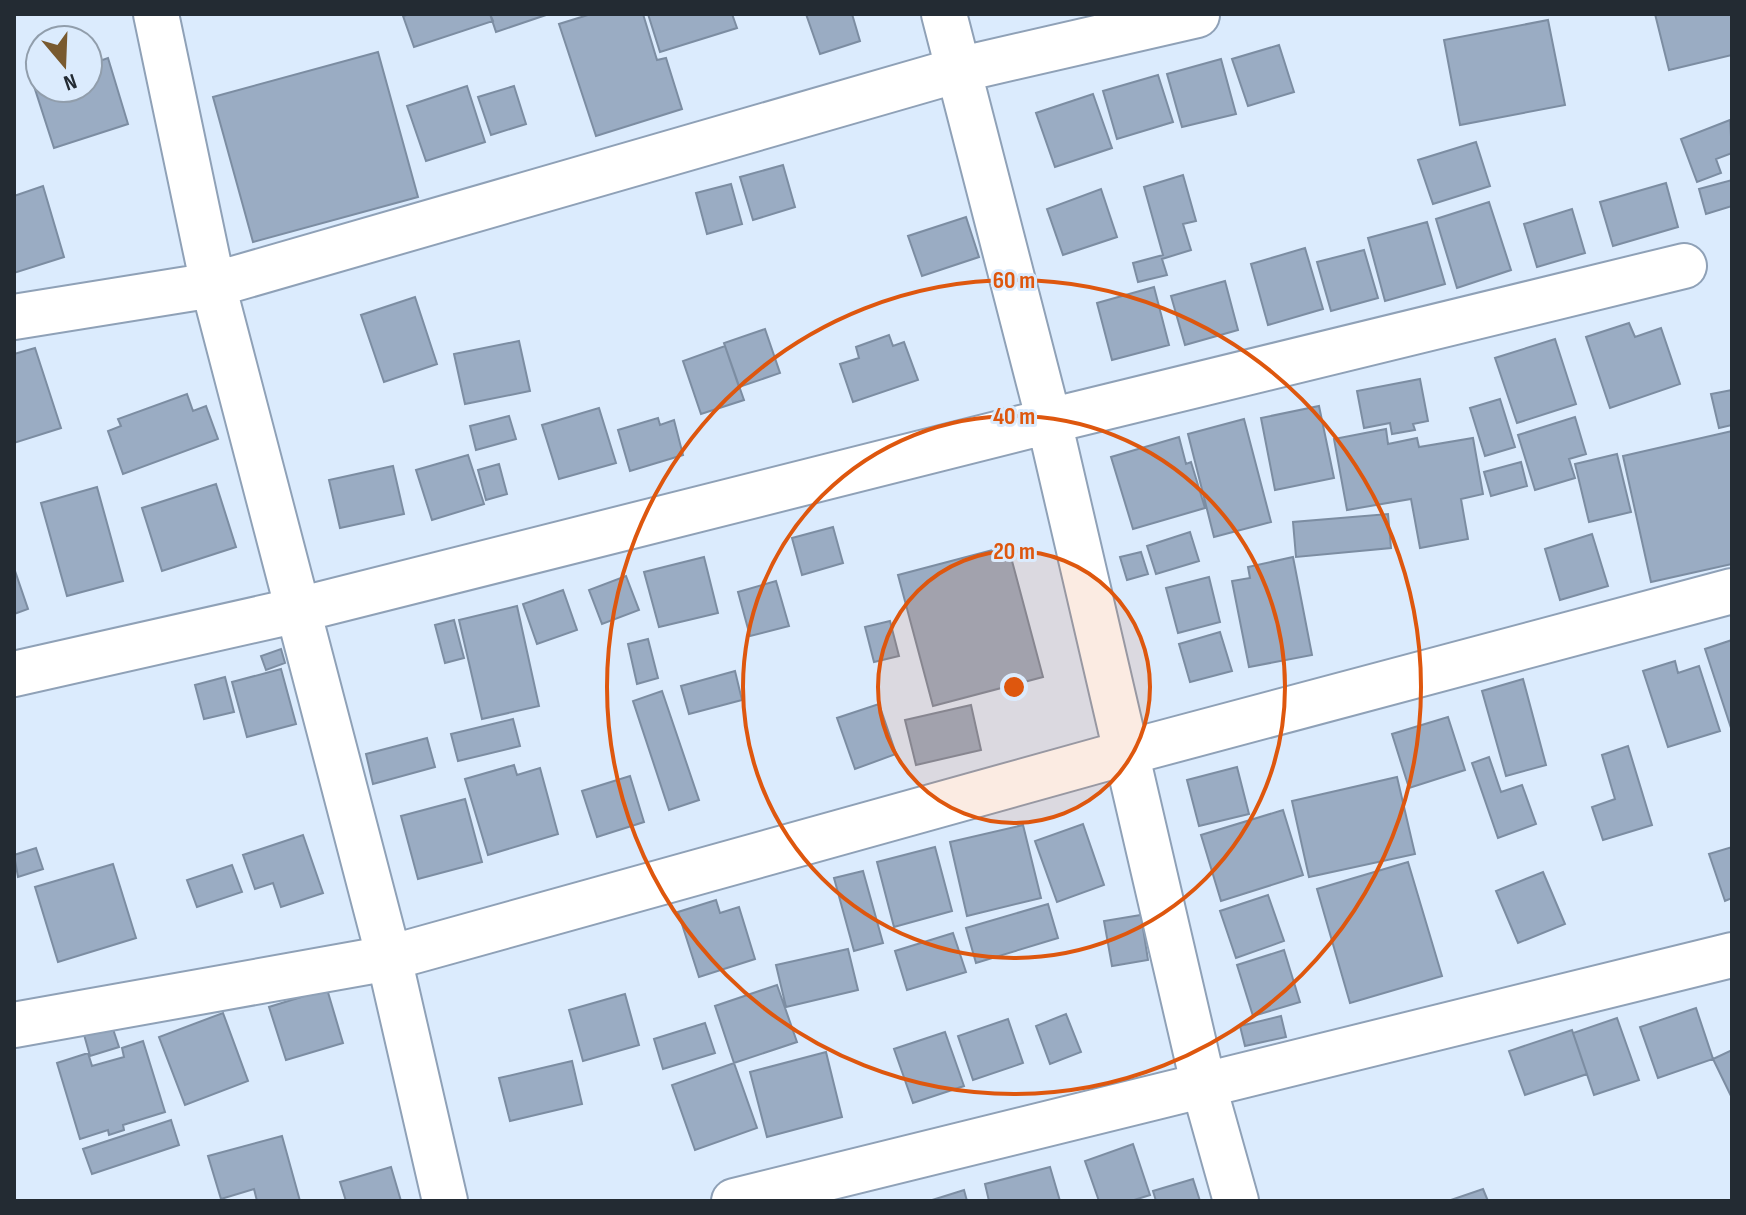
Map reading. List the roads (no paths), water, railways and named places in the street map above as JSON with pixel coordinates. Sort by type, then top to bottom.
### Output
[{"type":"street","points":[[156,14],[213,285],[389,958],[445,1201]]},
{"type":"street","points":[[944,14],[1049,421],[1204,1087],[1236,1201]]},
{"type":"street","points":[[14,317],[213,285],[958,70],[1197,15]]},
{"type":"street","points":[[14,674],[298,610],[1049,421],[1684,266]]},
{"type":"street","points":[[14,1025],[389,958],[1125,753],[1732,591]]},
{"type":"street","points":[[734,1201],[1732,955]]}]
